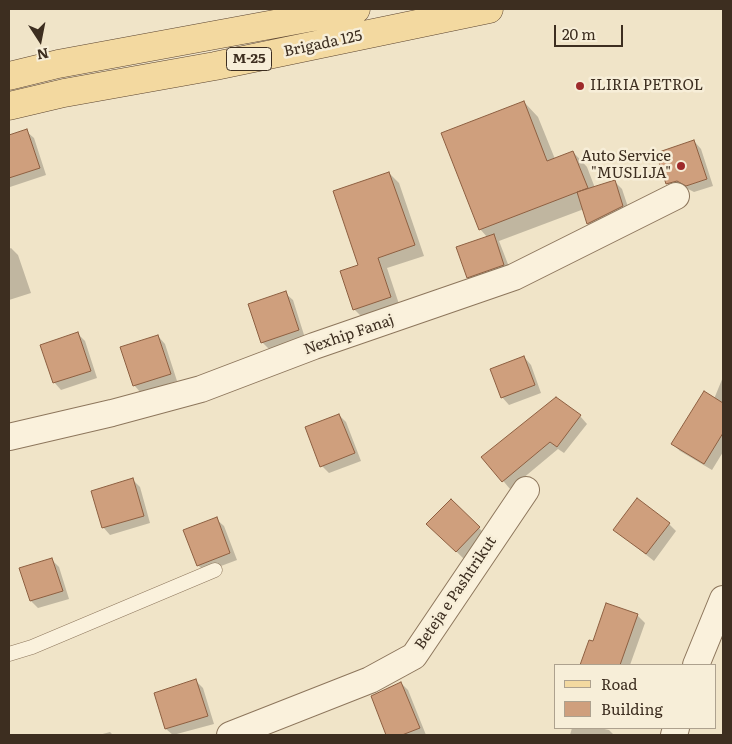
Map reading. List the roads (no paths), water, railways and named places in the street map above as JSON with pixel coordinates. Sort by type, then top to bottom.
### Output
[{"type":"main road","name":"Brigada 125","points":[[9,76],[58,64],[356,9]]},
{"type":"main road","name":"Brigada 125","points":[[9,106],[64,93],[215,66],[489,9]]},
{"type":"street","name":"Nexhip Fanaj","points":[[9,437],[112,413],[201,389],[314,346],[514,277],[676,196]]},
{"type":"street","name":"Beteja e Pashtrikut","points":[[230,735],[370,680],[414,656],[526,490]]},
{"type":"street","points":[[696,664],[723,599]]},
{"type":"lane","points":[[9,654],[32,647],[215,570]]},
{"type":"place","name":"ILIRIA PETROL","points":[[580,86]]},
{"type":"place","name":"Auto Service \"MUSLIJA\"","points":[[681,166]]}]
